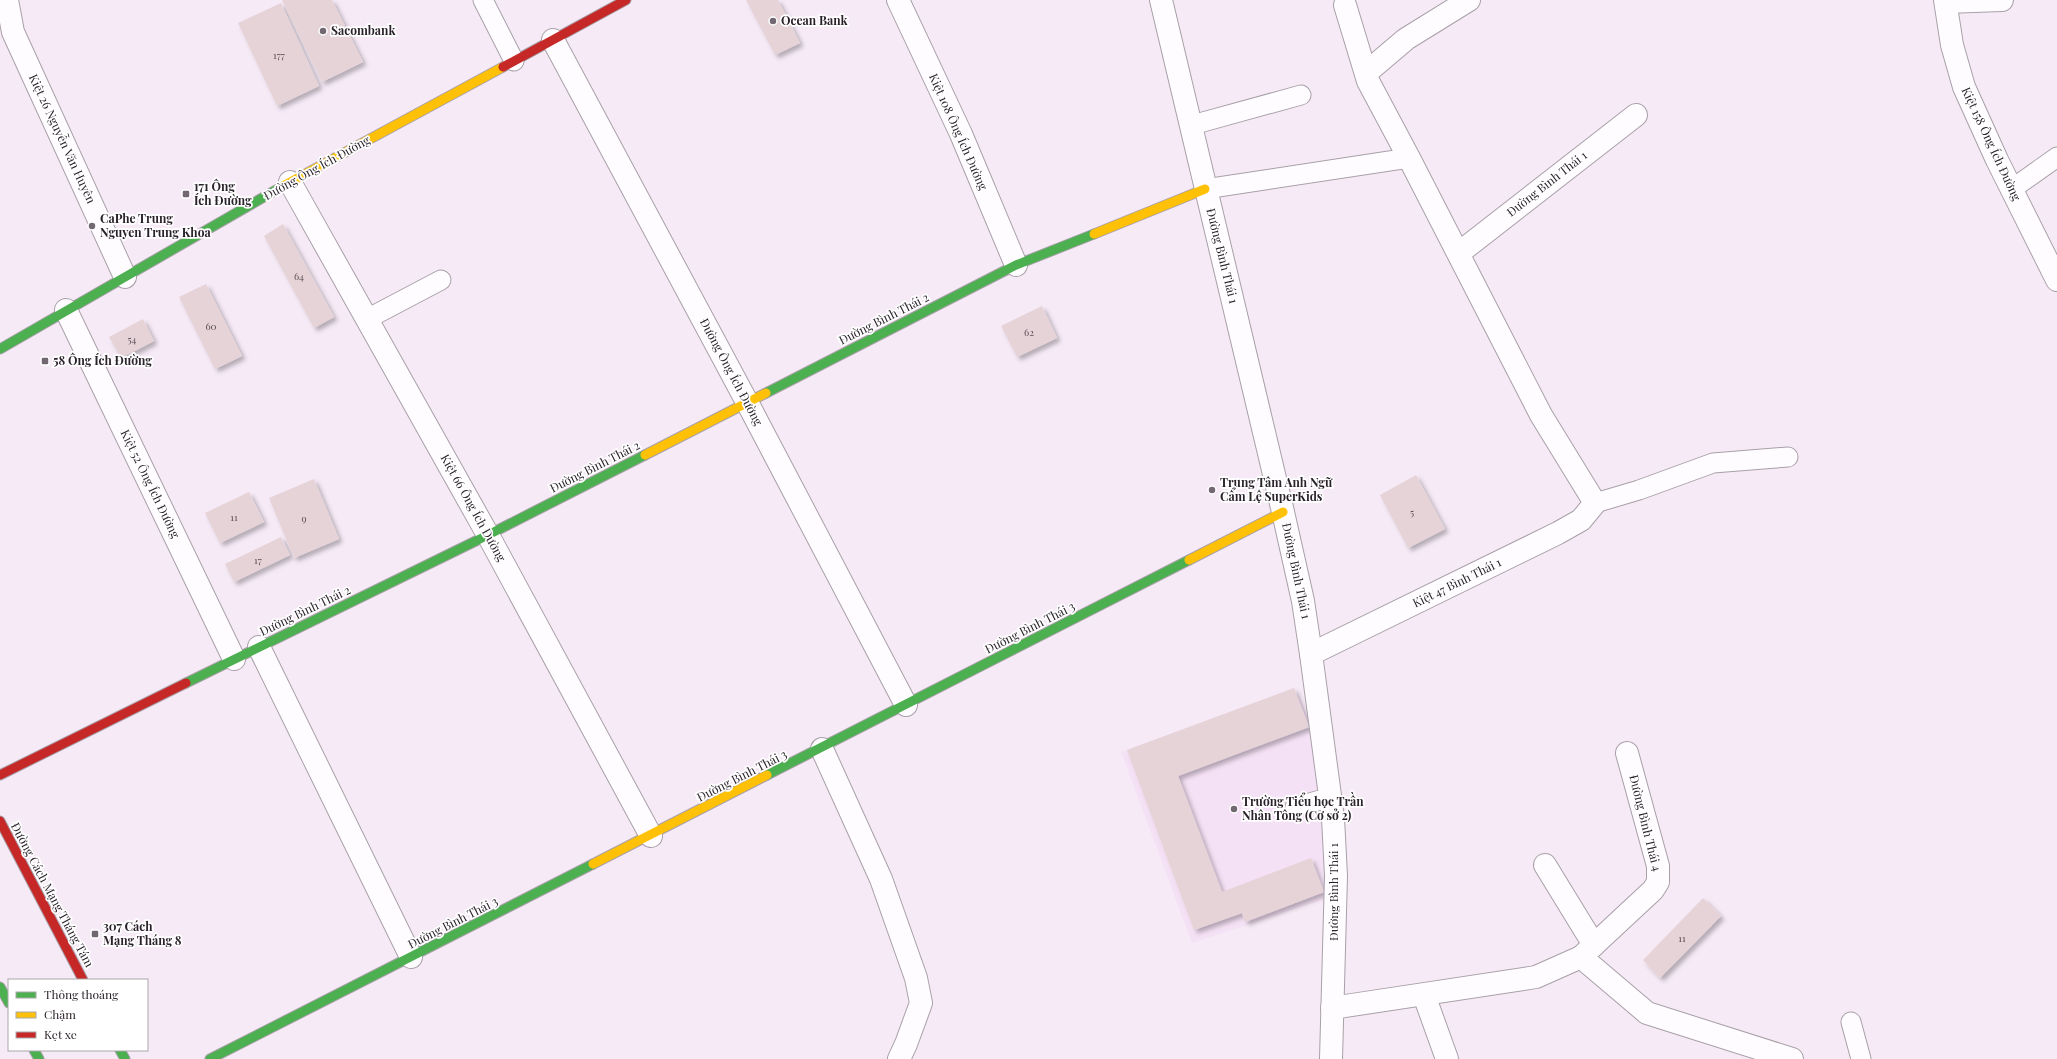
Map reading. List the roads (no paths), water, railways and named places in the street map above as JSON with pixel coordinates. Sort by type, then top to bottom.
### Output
[{"type":"main road","name":"Đường Ông Ích Đường","points":[[0,349],[290,182],[626,0]]},
{"type":"main road","name":"Đường Bình Thái 2","points":[[0,775],[259,646],[488,536],[1016,265],[1206,189]]},
{"type":"main road","name":"Đường Bình Thái 3","points":[[210,1059],[822,749],[1283,512]]},
{"type":"main road","name":"Đường Cách Mạng Tháng Tám","points":[[0,821],[82,979]]},
{"type":"main road","points":[[0,987],[8,1001]]},
{"type":"street","name":"Kiệt 26 Nguyễn Văn Huyên","points":[[7,0],[13,32],[125,277]]},
{"type":"street","name":"Kiệt 108 Ông Ích Đường","points":[[898,0],[961,134],[1016,265]]},
{"type":"street","name":"Đường Bình Thái 1","points":[[1161,0],[1192,125],[1303,601],[1331,797],[1336,876],[1331,1059]]},
{"type":"street","points":[[1366,73],[1406,39],[1469,0]]},
{"type":"street","name":"Kiệt 158 Ông Ích Đường","points":[[2002,0],[1945,1],[1952,45],[1964,87],[2057,280]]},
{"type":"street","points":[[1345,5],[1368,81],[1459,253],[1541,415],[1595,503]]},
{"type":"street","name":"Đường Ông Ích Đường","points":[[552,40],[747,402],[906,705]]},
{"type":"street","name":"Đường Bình Thái 1","points":[[1459,253],[1636,115]]},
{"type":"street","name":"Kiệt 66 Ông Ích Đường","points":[[290,182],[488,536],[651,836]]},
{"type":"street","name":"Kiệt 52 Ông Ích Đường","points":[[66,310],[234,659]]},
{"type":"street","name":"Kiệt 47 Bình Thái 1","points":[[1311,654],[1558,533],[1581,520],[1595,503]]},
{"type":"street","points":[[259,646],[411,957]]},
{"type":"street","points":[[822,749],[881,879],[916,978],[921,1003],[899,1059]]},
{"type":"street","name":"Đường Bình Thái 4","points":[[1332,1008],[1536,977],[1588,951],[1653,890],[1658,882],[1658,866],[1628,753]]},
{"type":"street","points":[[1545,865],[1588,951],[1647,1013],[1792,1059]]},
{"type":"street","points":[[1424,995],[1447,1059]]},
{"type":"lane","points":[[483,0],[514,61]]},
{"type":"lane","points":[[1192,125],[1301,95]]},
{"type":"lane","points":[[2012,189],[2057,157]]},
{"type":"lane","points":[[1206,189],[1409,158]]},
{"type":"lane","points":[[367,319],[441,280]]},
{"type":"lane","points":[[1595,503],[1639,490],[1713,462],[1788,457]]},
{"type":"lane","points":[[1295,808],[1331,797]]},
{"type":"lane","points":[[1851,1022],[1861,1059]]},
{"type":"place","name":"Ocean Bank","points":[[773,21]]},
{"type":"place","name":"Sacombank","points":[[323,31]]},
{"type":"place","name":"171 Ông Ích Đường","points":[[186,194]]},
{"type":"place","name":"CaPhe Trung Nguyen Trung Khoa","points":[[92,226]]},
{"type":"place","name":"58 Ông Ích Đường","points":[[45,361]]},
{"type":"place","name":"Trung Tâm Anh Ngữ Cẩm Lệ SuperKids","points":[[1212,490]]},
{"type":"place","name":"Trường Tiểu học Trần Nhân Tông (Cơ sở 2)","points":[[1234,809]]},
{"type":"place","name":"307 Cách Mạng Tháng 8","points":[[95,934]]}]
